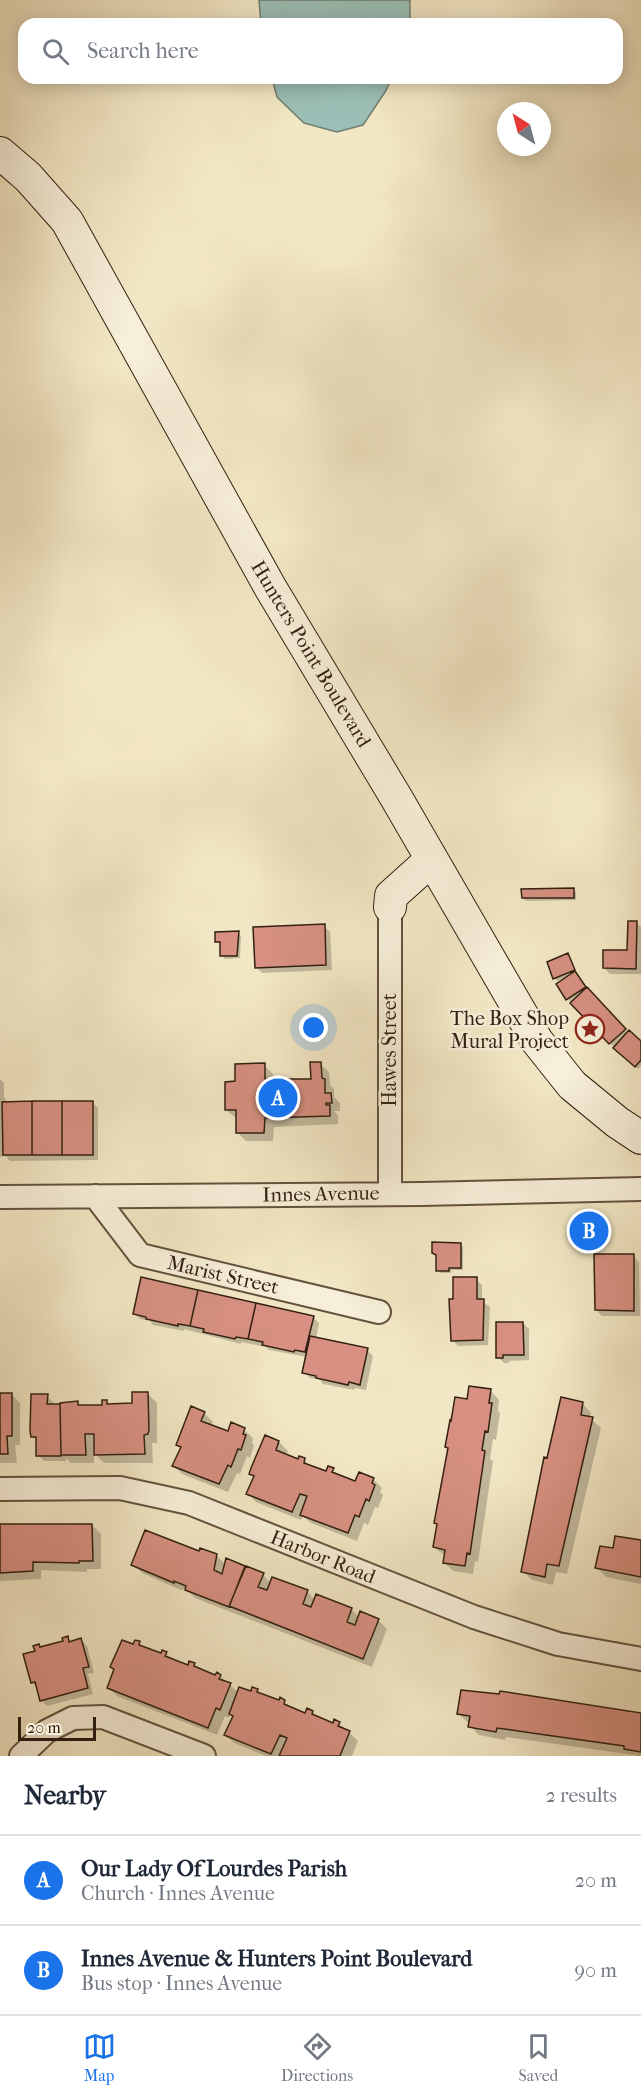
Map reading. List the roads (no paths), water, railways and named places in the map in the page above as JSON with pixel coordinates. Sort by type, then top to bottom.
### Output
[{"type":"main road","name":"Hunters Point Boulevard","points":[[0,153],[28,177],[67,221],[270,587],[537,1041],[572,1085],[617,1122],[641,1138]]},
{"type":"main road","points":[[390,907],[391,896],[431,860]]},
{"type":"street","name":"Hawes Street","points":[[390,907],[390,1193]]},
{"type":"street","name":"Innes Avenue","points":[[0,1197],[641,1188]]},
{"type":"street","name":"Marist Street","points":[[95,1196],[140,1255],[379,1312]]},
{"type":"street","name":"Harbor Road","points":[[0,1489],[120,1488],[189,1503],[474,1617],[558,1644],[641,1659]]},
{"type":"street","points":[[21,1756],[47,1731],[73,1718],[104,1717],[204,1756]]},
{"type":"water","points":[[259,0],[410,0],[410,18],[260,18]]},
{"type":"water","points":[[274,84],[389,84],[363,125],[337,132],[304,123],[277,97]]},
{"type":"place","name":"The Box Shop Mural Project","points":[[590,1029]]},
{"type":"place","name":"Our Lady Of Lourdes Parish","points":[[278,1098]]},
{"type":"place","name":"Innes Avenue & Hunters Point Boulevard","points":[[589,1231]]}]
